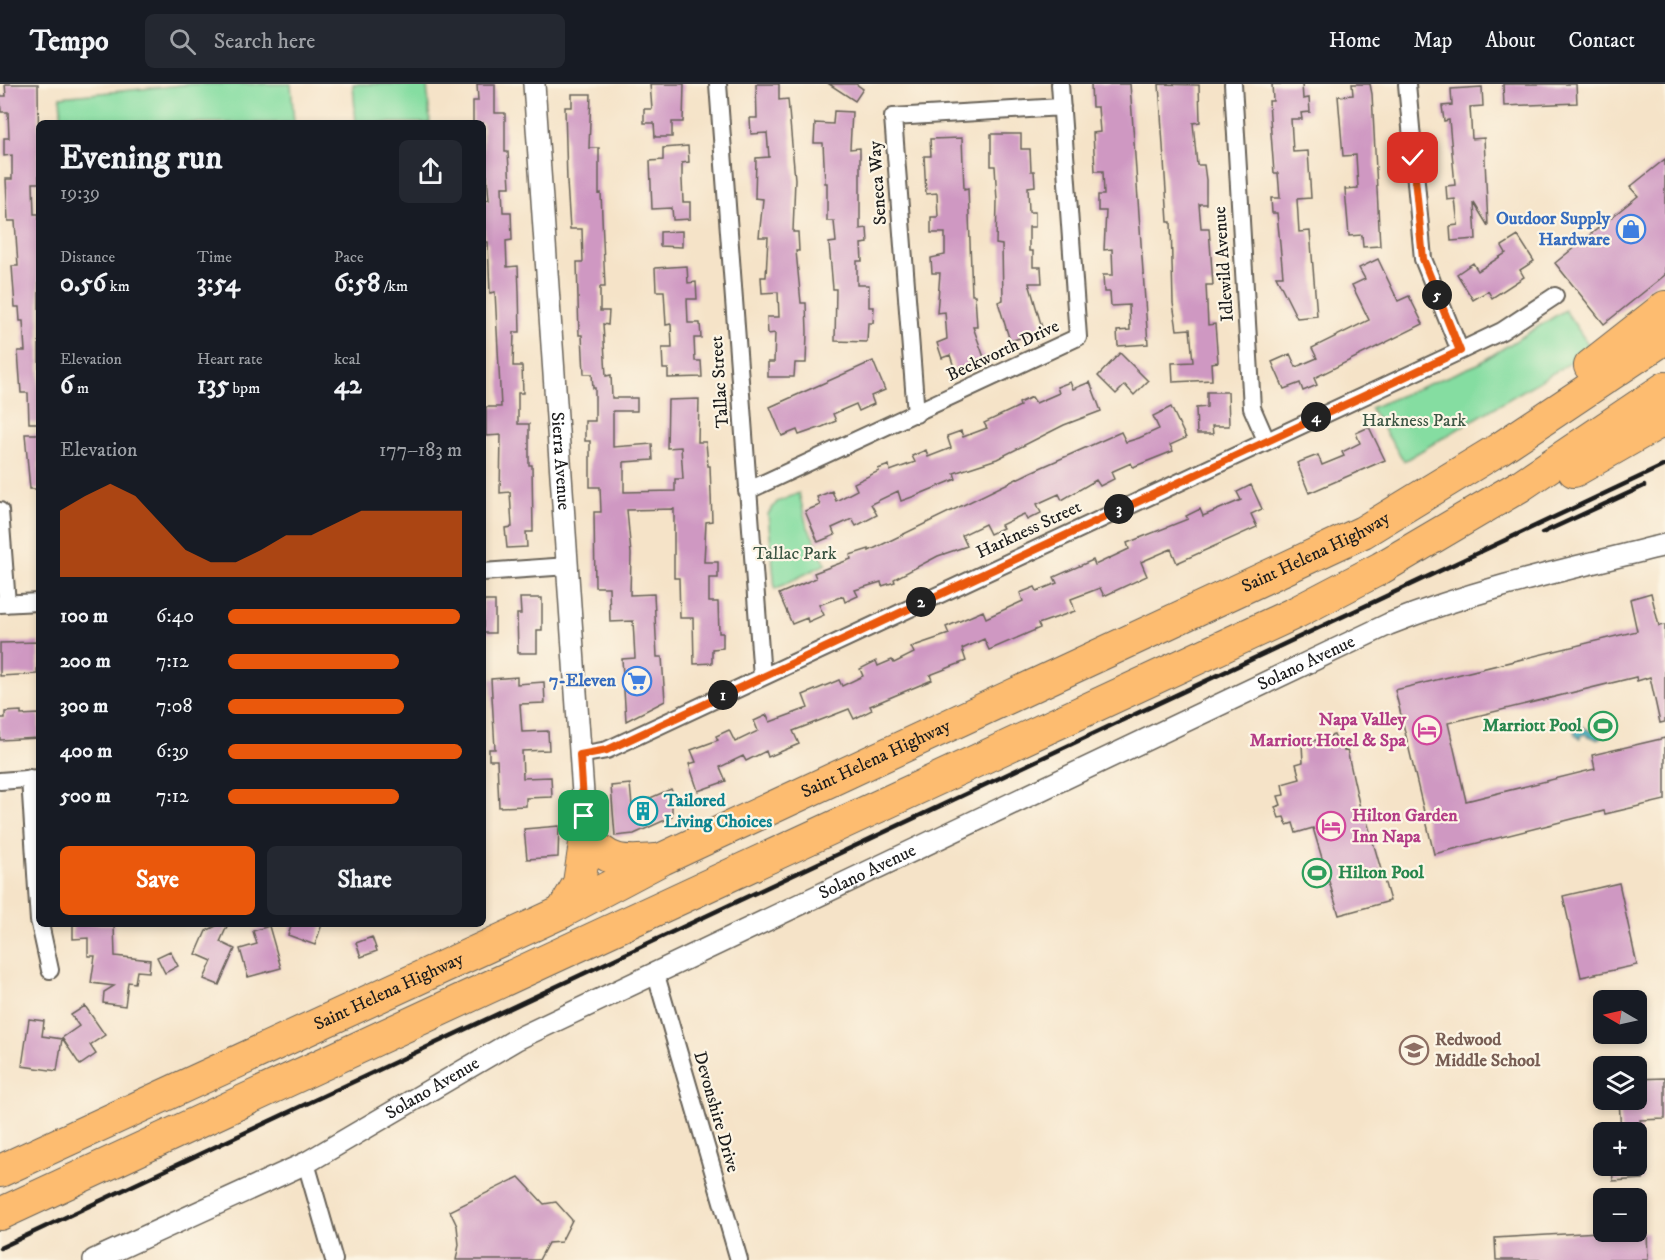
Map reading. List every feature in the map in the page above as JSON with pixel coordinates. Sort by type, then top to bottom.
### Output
[{"type":"highway","points":[[1429,490],[1665,307]]},
{"type":"highway","name":"Saint Helena Highway","points":[[0,1171],[562,912],[662,860],[1282,572],[1363,532],[1499,449],[1665,338]]},
{"type":"highway","points":[[0,1214],[1297,612],[1380,568],[1520,486],[1665,388]]},
{"type":"highway","points":[[1380,568],[1481,525],[1665,419]]},
{"type":"highway","points":[[586,837],[601,854],[621,861],[662,860]]},
{"type":"highway","points":[[562,912],[579,883],[586,837]]},
{"type":"street","name":"Sierra Avenue","points":[[534,84],[586,837]]},
{"type":"street","name":"Tallac Street","points":[[718,84],[762,677]]},
{"type":"street","name":"Beckworth Drive","points":[[747,490],[916,414],[1078,337],[1060,84]]},
{"type":"street","name":"Idlewild Avenue","points":[[1233,84],[1252,408],[1266,440]]},
{"type":"street","points":[[1407,84],[1423,259],[1460,351]]},
{"type":"street","name":"Seneca Way","points":[[916,414],[893,117],[1062,106]]},
{"type":"street","name":"Harkness Street","points":[[580,755],[607,750],[1460,351],[1502,331],[1555,296]]},
{"type":"street","points":[[0,511],[4,604],[36,602]]},
{"type":"street","name":"Solano Avenue","points":[[94,1260],[306,1163],[517,1039],[656,975],[1389,624],[1439,604],[1489,588],[1665,545]]},
{"type":"street","points":[[486,572],[568,566]]},
{"type":"street","points":[[0,781],[35,778],[36,814]]},
{"type":"street","points":[[40,927],[50,970]]},
{"type":"street","name":"Devonshire Drive","points":[[656,975],[739,1260]]},
{"type":"street","points":[[306,1163],[334,1260]]},
{"type":"green space","points":[[192,84],[291,84],[294,120],[62,120],[60,97]]},
{"type":"green space","points":[[353,84],[427,84],[430,120],[356,120]]},
{"type":"green space","name":"Harkness Park","points":[[1565,310],[1592,350],[1404,461],[1370,408],[1478,364]]},
{"type":"green space","name":"Tallac Park","points":[[799,493],[806,523],[826,564],[775,589],[768,514],[777,502]]},
{"type":"water","name":"Marriott Pool","points":[[1606,713],[1610,716],[1608,733],[1596,739],[1584,734],[1580,738],[1576,736],[1574,730],[1578,725],[1593,732],[1600,716]]},
{"type":"building","points":[[5,84],[38,84],[36,183],[33,183],[34,214],[36,214],[36,423],[29,423],[28,393],[21,393],[18,351],[25,351],[23,321],[20,321],[19,307],[15,307],[12,266],[18,266],[15,221],[8,221],[6,179],[12,179],[12,155],[4,156],[4,138],[9,138],[8,112],[1,112],[0,96],[6,96]]},
{"type":"building","points":[[477,84],[495,84],[495,113],[505,113],[505,152],[508,152],[510,187],[502,187],[503,212],[511,212],[512,240],[506,241],[507,267],[518,266],[519,291],[520,332],[514,332],[513,366],[522,366],[523,393],[518,393],[518,424],[529,424],[529,465],[532,465],[533,532],[526,532],[527,547],[507,548],[505,528],[512,527],[510,492],[500,493],[501,435],[486,436],[486,407],[501,407],[495,292],[490,293],[488,242],[486,242],[486,200],[489,200],[486,176],[486,120],[473,120],[473,101],[478,101]]},
{"type":"building","points":[[650,84],[684,84],[683,122],[672,122],[672,137],[655,137],[654,123],[644,123],[644,109],[652,109]]},
{"type":"building","points":[[756,84],[779,84],[779,100],[788,99],[795,179],[793,232],[798,232],[799,251],[796,251],[801,303],[806,303],[807,332],[806,363],[795,363],[794,377],[768,377],[768,362],[774,362],[775,333],[768,334],[767,317],[779,317],[778,292],[762,293],[761,277],[766,277],[768,237],[759,237],[763,199],[755,198],[756,158],[769,157],[767,133],[751,134],[750,118],[757,118]]},
{"type":"building","points":[[829,84],[856,84],[863,89],[855,101]]},
{"type":"building","points":[[1091,84],[1130,84],[1148,344],[1118,346],[1117,331],[1130,330],[1129,305],[1111,306],[1110,292],[1104,292],[1103,275],[1113,275],[1112,249],[1104,250],[1106,211],[1098,211],[1098,195],[1104,195],[1103,171],[1095,171],[1093,133],[1100,132],[1098,107],[1092,107]]},
{"type":"building","points":[[1159,84],[1199,85],[1200,122],[1193,123],[1197,165],[1204,165],[1206,180],[1206,204],[1199,204],[1201,228],[1209,228],[1213,285],[1206,285],[1208,325],[1215,324],[1218,362],[1211,363],[1212,380],[1173,382],[1172,363],[1193,362],[1190,329],[1177,330],[1173,303],[1171,222],[1168,222]]},
{"type":"building","points":[[1272,84],[1302,84],[1303,99],[1309,98],[1310,112],[1301,113],[1302,119],[1291,119],[1293,152],[1308,151],[1311,198],[1297,199],[1299,232],[1310,231],[1317,316],[1297,318],[1276,276],[1283,276],[1277,213],[1272,213],[1271,198],[1280,198],[1278,173],[1274,173],[1271,133],[1269,101],[1273,101]]},
{"type":"building","points":[[1352,84],[1370,84],[1372,94],[1380,246],[1363,247],[1362,235],[1349,236],[1345,189],[1358,188],[1356,155],[1343,156],[1338,96],[1353,95]]},
{"type":"building","points":[[1503,84],[1576,84],[1577,103],[1504,106]]},
{"type":"building","points":[[1482,87],[1483,106],[1470,107],[1472,139],[1484,138],[1488,226],[1474,203],[1476,239],[1451,241],[1450,226],[1458,225],[1455,199],[1447,200],[1446,186],[1455,185],[1449,120],[1444,121],[1442,106],[1452,105],[1451,89]]},
{"type":"building","points":[[572,94],[591,94],[589,148],[599,148],[599,194],[601,193],[605,287],[600,287],[600,311],[609,311],[608,325],[603,324],[606,376],[611,375],[612,398],[637,398],[637,411],[613,411],[613,447],[652,444],[653,460],[624,462],[624,492],[675,491],[675,479],[683,479],[681,447],[667,448],[668,400],[699,399],[698,442],[706,442],[708,466],[710,466],[712,521],[706,522],[704,562],[718,562],[718,578],[709,578],[709,602],[718,602],[719,633],[723,633],[723,648],[712,649],[712,663],[694,664],[693,618],[680,618],[679,578],[674,578],[674,509],[627,510],[631,554],[630,595],[654,594],[657,657],[662,657],[665,701],[626,721],[622,659],[635,658],[633,621],[610,622],[609,587],[595,587],[594,512],[601,512],[600,487],[590,487],[590,441],[585,441],[585,421],[595,421],[595,388],[593,388],[592,374],[584,374],[582,335],[579,335],[577,262],[583,262],[582,229],[570,229],[565,107],[572,107]]},
{"type":"building","points":[[834,111],[852,112],[850,149],[860,148],[860,229],[867,228],[868,243],[861,244],[862,261],[857,261],[857,285],[869,285],[869,307],[874,307],[873,323],[868,323],[867,342],[835,341],[836,289],[833,289],[829,243],[836,242],[834,221],[827,221],[827,183],[825,183],[823,143],[814,143],[815,123],[833,124]]},
{"type":"building","points":[[991,134],[1021,134],[1021,149],[1030,149],[1031,171],[1034,171],[1035,186],[1028,187],[1029,212],[1035,212],[1035,227],[1029,227],[1029,251],[1033,251],[1033,267],[1041,267],[1042,283],[1029,283],[1043,331],[1010,341],[998,302],[1003,300],[1002,245],[996,244],[997,201],[995,166],[991,166]]},
{"type":"building","points":[[962,138],[964,189],[968,188],[972,295],[975,295],[977,327],[973,327],[985,360],[955,370],[950,355],[942,358],[937,343],[947,339],[945,312],[937,313],[940,273],[932,273],[931,258],[945,255],[945,233],[931,233],[931,217],[938,217],[937,193],[926,194],[924,156],[931,156],[930,139]]},
{"type":"building","points":[[688,146],[689,162],[682,163],[682,180],[683,202],[690,202],[690,219],[673,220],[672,208],[652,209],[650,161],[663,160],[663,148]]},
{"type":"building","name":"Outdoor Supply Hardware","points":[[1665,159],[1665,275],[1604,324],[1555,263],[1638,196],[1630,187]]},
{"type":"building","points":[[682,231],[682,247],[660,246],[660,232]]},
{"type":"building","points":[[1518,236],[1534,261],[1520,270],[1524,277],[1492,298],[1488,291],[1473,300],[1457,274],[1473,263],[1478,271],[1506,253],[1502,246]]},
{"type":"building","points":[[1378,259],[1398,301],[1409,296],[1423,324],[1314,378],[1317,385],[1303,391],[1300,383],[1284,389],[1272,362],[1290,354],[1296,367],[1317,358],[1312,348],[1369,320],[1352,285],[1365,279],[1359,268]]},
{"type":"building","points":[[687,266],[688,283],[696,282],[697,299],[687,299],[688,323],[700,323],[701,338],[694,338],[695,361],[701,361],[702,377],[668,378],[668,369],[663,369],[662,348],[672,348],[671,324],[666,325],[664,291],[656,291],[655,268]]},
{"type":"building","points":[[1120,353],[1148,381],[1134,395],[1125,385],[1116,394],[1098,376]]},
{"type":"building","points":[[873,361],[885,390],[871,396],[874,404],[859,411],[856,404],[833,414],[836,421],[799,435],[797,430],[782,436],[770,407]]},
{"type":"building","points":[[1070,382],[1073,389],[1090,382],[1101,411],[1064,425],[997,459],[954,473],[956,479],[915,496],[901,501],[898,491],[871,504],[877,515],[856,526],[852,519],[832,528],[835,535],[818,542],[805,511],[820,505],[817,497],[832,491],[836,501],[857,490],[854,483],[879,471],[878,469],[889,465],[890,471],[915,462],[912,456],[926,450],[928,457],[951,448],[947,436],[961,431],[963,437],[987,428],[984,423],[1020,406],[1019,403],[1032,397],[1036,403],[1059,393],[1057,387]]},
{"type":"building","points":[[1207,392],[1228,392],[1229,426],[1212,426],[1213,434],[1197,434],[1196,408],[1207,407]]},
{"type":"building","points":[[1171,407],[1186,438],[1170,445],[1173,451],[1133,467],[1131,463],[1111,472],[1114,479],[1100,486],[1096,480],[1062,500],[1059,494],[1037,504],[1041,513],[1027,520],[1024,514],[1001,525],[1003,528],[990,534],[985,524],[962,535],[967,546],[938,556],[894,579],[895,582],[882,586],[881,582],[855,590],[858,596],[845,602],[843,596],[819,605],[824,615],[808,622],[807,618],[792,624],[779,594],[816,578],[814,573],[851,559],[850,555],[869,549],[869,551],[1031,472],[1121,432],[1126,442],[1159,429],[1153,416]]},
{"type":"building","points":[[1369,427],[1385,460],[1309,493],[1297,463],[1318,455],[1322,465],[1344,456],[1342,452],[1360,443],[1356,433]]},
{"type":"building","points":[[25,434],[36,434],[36,489],[30,489]]},
{"type":"building","points":[[1251,485],[1262,509],[1251,514],[1257,527],[1177,563],[1171,549],[1141,562],[1147,576],[1104,596],[1100,588],[1071,599],[1075,611],[1038,624],[1040,628],[989,650],[984,639],[962,649],[966,661],[930,675],[932,680],[870,706],[872,710],[854,719],[849,709],[793,731],[799,744],[768,757],[766,751],[746,761],[743,756],[720,767],[726,781],[698,791],[689,764],[696,762],[691,750],[718,740],[716,736],[729,730],[735,742],[758,731],[754,721],[767,715],[770,722],[808,708],[803,695],[839,680],[842,686],[863,676],[860,669],[876,661],[878,666],[892,660],[894,663],[914,653],[911,647],[949,634],[946,627],[983,611],[986,618],[1023,601],[1020,593],[1035,587],[1037,591],[1057,583],[1054,577],[1093,560],[1095,565],[1129,549],[1127,543],[1188,519],[1186,516],[1200,509],[1203,516],[1241,500],[1237,492]]},
{"type":"building","name":"Napa Valley Marriott Hotel & Spa","points":[[1651,593],[1659,626],[1665,625],[1665,722],[1660,723],[1650,677],[1637,681],[1636,677],[1448,723],[1466,801],[1595,769],[1592,755],[1665,738],[1665,800],[1605,814],[1604,811],[1434,854],[1395,690],[1637,631],[1630,599]]},
{"type":"building","points":[[520,598],[542,598],[542,630],[537,630],[537,653],[518,653],[517,614],[521,614]]},
{"type":"building","points":[[486,601],[495,601],[495,633],[486,633]]},
{"type":"building","points":[[36,642],[36,674],[0,676],[0,643]]},
{"type":"building","points":[[517,677],[517,684],[544,682],[545,703],[520,704],[522,732],[548,731],[549,750],[522,751],[523,778],[551,777],[552,797],[526,798],[526,806],[499,807],[497,760],[489,760],[489,749],[495,749],[491,679]]},
{"type":"building","points":[[21,711],[21,715],[36,714],[36,738],[0,740],[0,718],[5,718],[5,712]]},
{"type":"building","name":"Hilton Garden Inn Napa","points":[[1334,735],[1338,744],[1342,743],[1344,751],[1347,750],[1360,808],[1363,807],[1390,901],[1339,915],[1313,828],[1296,833],[1293,823],[1287,825],[1284,817],[1279,818],[1275,807],[1281,805],[1278,796],[1284,795],[1282,784],[1300,779],[1296,764],[1303,762],[1302,744]]},
{"type":"building","name":"Tailored Living Choices","points":[[630,784],[632,806],[671,789],[677,802],[672,805],[672,817],[634,834],[615,836],[611,786]]},
{"type":"building","points":[[559,826],[558,857],[527,859],[524,829]]},
{"type":"building","points":[[1619,883],[1637,965],[1581,977],[1563,896]]},
{"type":"building","points":[[73,927],[114,927],[115,956],[150,960],[149,972],[137,971],[135,983],[128,982],[125,1006],[103,1003],[104,992],[114,986],[91,983],[95,956],[88,956],[88,938],[73,939]]},
{"type":"building","points":[[214,927],[227,927],[220,942],[235,949],[219,985],[204,979],[212,961],[196,954],[206,931]]},
{"type":"building","points":[[269,927],[281,968],[248,977],[240,949],[257,944],[253,931]]},
{"type":"building","points":[[291,927],[321,927],[315,945],[288,935]]},
{"type":"building","points":[[372,937],[377,951],[361,957],[356,943]]},
{"type":"building","points":[[170,951],[178,966],[165,973],[157,957]]},
{"type":"building","points":[[85,1006],[105,1035],[90,1045],[96,1054],[80,1065],[62,1038],[79,1026],[71,1015]]},
{"type":"building","points":[[29,1019],[44,1021],[42,1036],[62,1039],[57,1071],[22,1066]]},
{"type":"building","points":[[1665,1078],[1665,1119],[1620,1122],[1620,1110],[1647,1110],[1647,1079]]},
{"type":"building","points":[[1613,1176],[1643,1176],[1643,1179],[1613,1181]]},
{"type":"building","points":[[519,1177],[544,1204],[556,1202],[572,1220],[561,1242],[548,1243],[539,1260],[456,1260],[459,1245],[457,1226],[450,1211]]},
{"type":"building","points":[[1593,1232],[1593,1242],[1647,1242],[1647,1232],[1648,1260],[1496,1260],[1495,1238]]},
{"type":"railway","points":[[0,1248],[1665,465]]},
{"type":"railway","points":[[1542,533],[1644,486]]},
{"type":"place","name":"Outdoor Supply Hardware","points":[[1631,229]]},
{"type":"place","name":"7-Eleven","points":[[637,681]]},
{"type":"place","name":"Marriott Pool","points":[[1603,726]]},
{"type":"place","name":"Napa Valley Marriott Hotel & Spa","points":[[1427,730]]},
{"type":"place","name":"Tailored Living Choices","points":[[643,811]]},
{"type":"place","name":"Hilton Garden Inn Napa","points":[[1331,826]]},
{"type":"place","name":"Hilton Pool","points":[[1317,873]]},
{"type":"place","name":"Redwood Middle School","points":[[1414,1050]]},
{"type":"route","points":[[584,816],[580,755],[607,750],[1460,351],[1423,259],[1413,158]]}]
